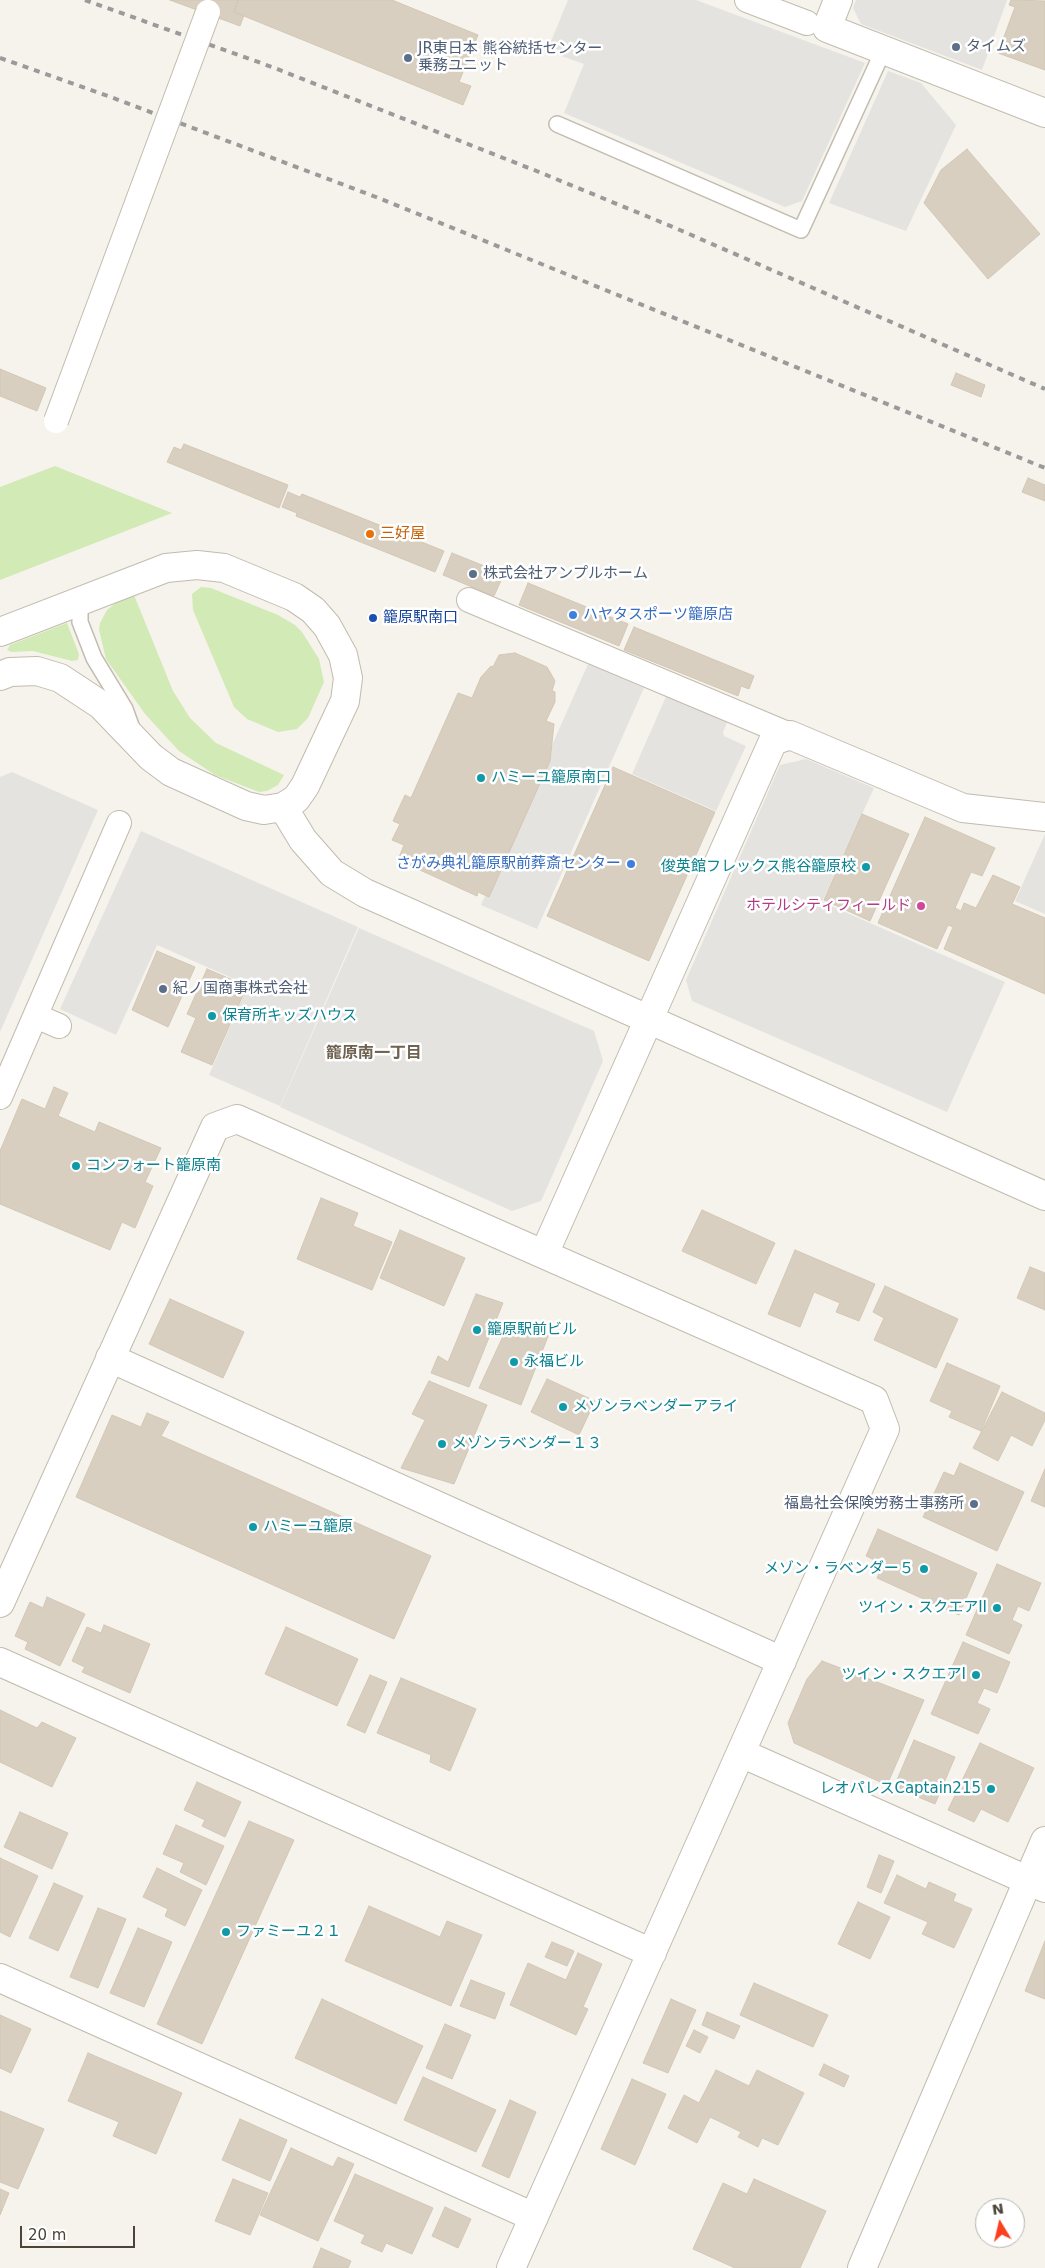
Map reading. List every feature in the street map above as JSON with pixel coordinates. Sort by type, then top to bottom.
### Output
[{"type":"street","points":[[747,0],[807,23]]},
{"type":"street","points":[[838,0],[827,28],[1045,113]]},
{"type":"street","points":[[56,421],[210,6]]},
{"type":"street","points":[[0,632],[166,568],[197,564],[224,568],[294,597],[313,610],[327,626],[343,655],[348,678],[344,701],[305,786],[296,799],[283,807],[264,810],[246,806],[171,772],[152,758],[101,705],[60,678],[37,671],[10,672],[0,676]]},
{"type":"street","points":[[469,600],[963,808],[1045,817]]},
{"type":"street","points":[[544,1254],[773,741],[790,735]]},
{"type":"street","points":[[283,807],[303,840],[332,873],[365,893],[1045,1196]]},
{"type":"street","points":[[0,1096],[119,823]]},
{"type":"street","points":[[36,1016],[59,1026]]},
{"type":"street","points":[[0,1603],[215,1127],[237,1119],[874,1400],[885,1429],[511,2268]]},
{"type":"street","points":[[110,1358],[782,1661]]},
{"type":"street","points":[[0,1662],[652,1953]]},
{"type":"street","points":[[741,1753],[1036,1884]]},
{"type":"street","points":[[864,2267],[1036,1884],[1045,1841]]},
{"type":"street","points":[[0,1978],[534,2217]]},
{"type":"lane","points":[[557,124],[801,230],[884,49]]},
{"type":"lane","points":[[87,598],[80,610],[80,622],[94,658],[125,708],[136,740]]},
{"type":"green space","points":[[55,466],[172,513],[0,580],[0,487]]},
{"type":"green space","points":[[201,587],[211,588],[278,615],[295,625],[302,632],[319,659],[324,682],[308,718],[297,729],[278,732],[247,719],[234,707],[193,610],[192,594]]},
{"type":"green space","points":[[134,595],[173,691],[190,718],[216,743],[284,775],[278,785],[267,791],[259,792],[215,775],[179,751],[145,714],[106,659],[99,630],[100,623],[107,610],[118,601]]},
{"type":"green space","points":[[67,623],[79,654],[78,660],[72,661],[33,651],[11,652],[7,650],[10,645]]},
{"type":"shaded area","points":[[568,0],[696,0],[865,63],[802,201],[785,207],[564,113],[584,64],[547,51]]},
{"type":"shaded area","name":"タイムズ","points":[[856,0],[1007,0],[982,70],[861,24],[853,8]]},
{"type":"shaded area","points":[[888,71],[921,83],[956,125],[906,231],[829,203]]},
{"type":"shaded area","points":[[588,664],[644,688],[537,929],[481,905]]},
{"type":"shaded area","points":[[668,692],[729,718],[723,732],[724,736],[746,746],[716,811],[632,774]]},
{"type":"shaded area","points":[[806,759],[874,788],[822,902],[1005,982],[947,1112],[692,1001],[686,980],[780,765]]},
{"type":"shaded area","points":[[12,772],[98,810],[0,1032],[0,777]]},
{"type":"shaded area","points":[[141,831],[358,927],[280,1106],[209,1075],[248,985],[157,945],[116,1035],[60,1009]]},
{"type":"shaded area","points":[[1045,834],[1045,914],[1015,901]]},
{"type":"shaded area","points":[[359,928],[594,1031],[603,1061],[541,1201],[512,1211],[280,1107]]},
{"type":"building","points":[[170,0],[238,0],[234,12],[244,15],[240,26]]},
{"type":"building","name":"JR東日本 熊谷統括センター 乗務ユニット","points":[[238,0],[392,0],[478,35],[459,82],[471,86],[463,105],[234,12]]},
{"type":"building","points":[[1011,0],[1045,1],[1045,70],[998,53],[1015,7],[1009,5]]},
{"type":"building","points":[[967,149],[1040,234],[988,279],[924,203],[941,170]]},
{"type":"building","points":[[0,369],[46,388],[37,411],[0,396]]},
{"type":"building","points":[[956,373],[985,385],[981,397],[951,385]]},
{"type":"building","points":[[184,444],[288,485],[279,508],[167,462],[174,447],[181,450]]},
{"type":"building","points":[[1028,478],[1045,485],[1045,501],[1022,492]]},
{"type":"building","name":"三好屋","points":[[288,492],[300,497],[302,494],[444,551],[435,572],[296,516],[297,513],[282,507]]},
{"type":"building","name":"株式会社アンプルホーム","points":[[452,553],[504,574],[494,596],[443,575]]},
{"type":"building","name":"ハヤタスポーツ籠原店","points":[[528,583],[628,624],[619,646],[519,605]]},
{"type":"building","points":[[634,627],[754,676],[749,689],[741,686],[738,696],[624,650]]},
{"type":"building","name":"ハミーユ籠原南口","points":[[515,653],[547,667],[555,681],[552,691],[555,692],[555,702],[546,721],[554,724],[550,761],[489,897],[478,892],[477,896],[398,860],[404,845],[392,840],[400,824],[393,821],[405,795],[411,798],[458,693],[472,698],[481,677],[491,666],[493,667],[499,655]]},
{"type":"building","name":"さがみ典礼籠原駅前葬斎センター","points":[[613,767],[715,812],[649,961],[547,916]]},
{"type":"building","name":"俊英館フレックス熊谷籠原校","points":[[862,814],[909,834],[870,921],[824,900]]},
{"type":"building","name":"ホテルシティフィールド","points":[[925,817],[995,848],[982,876],[971,872],[955,908],[961,911],[964,903],[976,908],[993,875],[1020,887],[1012,904],[1045,918],[1045,994],[944,949],[953,927],[948,925],[937,949],[878,923]]},
{"type":"building","name":"紀ノ国商事株式会社","points":[[157,951],[195,967],[168,1027],[132,1010]]},
{"type":"building","name":"保育所キッズハウス","points":[[207,969],[247,986],[212,1065],[181,1052],[196,1018],[187,1014]]},
{"type":"building","name":"コンフォート籠原南","points":[[54,1087],[68,1093],[58,1116],[95,1132],[99,1122],[161,1148],[145,1182],[153,1186],[135,1228],[122,1222],[110,1250],[0,1204],[0,1151],[22,1099],[45,1109]]},
{"type":"building","points":[[321,1198],[358,1213],[353,1226],[392,1242],[372,1290],[297,1259]]},
{"type":"building","points":[[702,1210],[775,1243],[756,1284],[682,1251]]},
{"type":"building","points":[[400,1230],[465,1258],[444,1306],[380,1278]]},
{"type":"building","points":[[795,1250],[875,1284],[859,1321],[836,1312],[840,1303],[814,1292],[800,1327],[768,1314]]},
{"type":"building","points":[[1030,1267],[1045,1273],[1045,1310],[1017,1298]]},
{"type":"building","points":[[885,1286],[958,1319],[936,1368],[874,1340],[884,1318],[873,1312]]},
{"type":"building","name":"籠原駅前ビル","points":[[476,1294],[503,1303],[469,1387],[431,1373],[438,1356],[448,1362]]},
{"type":"building","points":[[170,1299],[244,1332],[223,1378],[149,1344]]},
{"type":"building","name":"永福ビル","points":[[527,1325],[549,1334],[521,1405],[479,1388],[505,1332],[520,1337]]},
{"type":"building","points":[[947,1363],[1000,1386],[981,1431],[949,1417],[952,1411],[930,1401]]},
{"type":"building","name":"メゾンラベンダーアライ","points":[[547,1379],[595,1401],[579,1435],[531,1412]]},
{"type":"building","name":"メゾンラベンダー１３","points":[[429,1381],[487,1405],[454,1484],[401,1468],[425,1420],[412,1414]]},
{"type":"building","points":[[1002,1392],[1045,1413],[1045,1420],[1032,1446],[1011,1435],[998,1461],[973,1448]]},
{"type":"building","name":"ハミーユ籠原","points":[[147,1413],[169,1422],[161,1436],[431,1556],[394,1639],[76,1497],[112,1415],[141,1427]]},
{"type":"building","name":"福島社会保険労務士事務所","points":[[960,1463],[1024,1492],[997,1551],[923,1517],[944,1472],[954,1476]]},
{"type":"building","points":[[1045,1469],[1045,1507],[1031,1501]]},
{"type":"building","name":"メゾン・ラベンダー５","points":[[878,1529],[977,1573],[959,1615],[877,1578],[883,1564],[866,1556]]},
{"type":"building","name":"ツイン・スクエアII","points":[[997,1564],[1041,1583],[1029,1611],[1018,1606],[1012,1620],[1022,1625],[1009,1654],[966,1635]]},
{"type":"building","points":[[47,1597],[85,1614],[60,1666],[25,1649],[28,1642],[15,1636],[30,1602],[43,1608]]},
{"type":"building","points":[[104,1625],[150,1644],[130,1693],[82,1672],[85,1667],[72,1661],[87,1627],[101,1633]]},
{"type":"building","points":[[286,1627],[358,1659],[337,1706],[265,1674]]},
{"type":"building","name":"ツイン・スクエアI","points":[[963,1642],[1010,1662],[997,1693],[984,1688],[977,1703],[990,1709],[978,1734],[931,1714]]},
{"type":"building","points":[[822,1661],[924,1700],[887,1785],[794,1743],[788,1723],[807,1679]]},
{"type":"building","points":[[370,1675],[387,1682],[365,1733],[347,1725]]},
{"type":"building","points":[[401,1678],[476,1709],[450,1771],[430,1762],[431,1755],[377,1733]]},
{"type":"building","points":[[0,1710],[37,1728],[42,1722],[76,1738],[52,1787],[0,1762]]},
{"type":"building","points":[[914,1740],[955,1757],[935,1804],[894,1787]]},
{"type":"building","name":"レオパレスCaptain215","points":[[980,1743],[1034,1768],[1008,1822],[981,1809],[974,1822],[948,1810]]},
{"type":"building","points":[[197,1782],[241,1802],[225,1837],[202,1826],[205,1820],[184,1810]]},
{"type":"building","points":[[20,1812],[68,1833],[52,1869],[4,1847]]},
{"type":"building","name":"ファミーユ２１","points":[[249,1821],[294,1840],[202,2044],[157,2024]]},
{"type":"building","points":[[176,1825],[224,1846],[206,1885],[180,1872],[184,1863],[163,1854]]},
{"type":"building","points":[[879,1855],[894,1861],[881,1893],[867,1887]]},
{"type":"building","points":[[0,1858],[38,1876],[10,1937],[0,1932]]},
{"type":"building","points":[[157,1868],[202,1890],[185,1926],[165,1916],[168,1909],[143,1897]]},
{"type":"building","points":[[897,1875],[926,1889],[929,1882],[956,1894],[953,1901],[972,1909],[954,1948],[922,1934],[928,1922],[884,1903]]},
{"type":"building","points":[[54,1883],[83,1896],[58,1951],[29,1938]]},
{"type":"building","points":[[858,1902],[890,1917],[870,1959],[838,1944]]},
{"type":"building","points":[[369,1906],[440,1937],[447,1921],[482,1935],[451,2006],[345,1961]]},
{"type":"building","points":[[98,1908],[126,1919],[98,1988],[70,1977]]},
{"type":"building","points":[[138,1928],[172,1942],[144,2007],[110,1993]]},
{"type":"building","points":[[1045,1941],[1045,1999],[1025,1991]]},
{"type":"building","points":[[552,1942],[574,1951],[567,1966],[545,1957]]},
{"type":"building","points":[[578,1953],[602,1964],[583,2007],[588,2009],[576,2035],[510,2005],[528,1963],[566,1980]]},
{"type":"building","points":[[471,1980],[505,1993],[495,2019],[460,2006]]},
{"type":"building","points":[[754,1983],[828,2015],[813,2047],[740,2015]]},
{"type":"building","points":[[322,1999],[423,2046],[396,2104],[295,2058]]},
{"type":"building","points":[[671,1999],[696,2010],[668,2073],[643,2063]]},
{"type":"building","points":[[707,2012],[740,2026],[734,2039],[702,2025]]},
{"type":"building","points":[[0,2015],[31,2029],[11,2073],[0,2068]]},
{"type":"building","points":[[445,2024],[471,2035],[452,2079],[426,2068]]},
{"type":"building","points":[[694,2030],[708,2037],[700,2053],[686,2046]]},
{"type":"building","points":[[88,2053],[182,2093],[156,2154],[113,2136],[119,2122],[68,2101]]},
{"type":"building","points":[[824,2064],[849,2076],[844,2087],[819,2075]]},
{"type":"building","points":[[716,2070],[749,2086],[757,2070],[804,2093],[778,2145],[762,2138],[758,2147],[738,2137],[741,2132],[710,2117],[697,2143],[668,2128],[684,2095],[699,2103]]},
{"type":"building","points":[[423,2077],[496,2110],[476,2152],[404,2120]]},
{"type":"building","points":[[632,2079],[666,2094],[635,2165],[601,2149]]},
{"type":"building","points":[[510,2100],[536,2112],[509,2178],[482,2166]]},
{"type":"building","points":[[0,2111],[44,2129],[18,2189],[0,2182]]},
{"type":"building","points":[[240,2119],[287,2140],[270,2181],[222,2160]]},
{"type":"building","points":[[291,2148],[333,2167],[338,2157],[354,2164],[318,2241],[260,2215]]},
{"type":"building","points":[[355,2174],[433,2208],[412,2254],[386,2243],[382,2252],[361,2243],[365,2235],[334,2221]]},
{"type":"building","points":[[233,2179],[268,2193],[250,2235],[215,2221]]},
{"type":"building","points":[[754,2179],[826,2211],[800,2268],[735,2268],[693,2249],[723,2183],[747,2194]]},
{"type":"building","points":[[0,2189],[9,2193],[0,2215]]},
{"type":"building","points":[[445,2207],[471,2219],[458,2248],[432,2236]]},
{"type":"building","points":[[321,2248],[351,2261],[348,2268],[313,2268]]},
{"type":"railway","points":[[85,0],[272,67],[539,172],[673,227],[1045,389]]},
{"type":"railway","points":[[0,58],[108,96],[376,197],[1045,468]]},
{"type":"place","name":"タイムズ","points":[[956,47]]},
{"type":"place","name":"JR東日本 熊谷統括センター 乗務ユニット","points":[[408,58]]},
{"type":"place","name":"三好屋","points":[[370,534]]},
{"type":"place","name":"株式会社アンプルホーム","points":[[473,574]]},
{"type":"place","name":"ハヤタスポーツ籠原店","points":[[573,615]]},
{"type":"place","name":"籠原駅南口","points":[[373,618]]},
{"type":"place","name":"ハミーユ籠原南口","points":[[481,778]]},
{"type":"place","name":"さがみ典礼籠原駅前葬斎センター","points":[[631,864]]},
{"type":"place","name":"俊英館フレックス熊谷籠原校","points":[[866,867]]},
{"type":"place","name":"ホテルシティフィールド","points":[[921,906]]},
{"type":"place","name":"紀ノ国商事株式会社","points":[[163,989]]},
{"type":"place","name":"保育所キッズハウス","points":[[212,1016]]},
{"type":"place","name":"コンフォート籠原南","points":[[76,1166]]},
{"type":"place","name":"籠原駅前ビル","points":[[477,1330]]},
{"type":"place","name":"永福ビル","points":[[514,1362]]},
{"type":"place","name":"メゾンラベンダーアライ","points":[[563,1407]]},
{"type":"place","name":"メゾンラベンダー１３","points":[[442,1444]]},
{"type":"place","name":"福島社会保険労務士事務所","points":[[974,1504]]},
{"type":"place","name":"ハミーユ籠原","points":[[253,1527]]},
{"type":"place","name":"メゾン・ラベンダー５","points":[[924,1569]]},
{"type":"place","name":"ツイン・スクエアII","points":[[997,1608]]},
{"type":"place","name":"ツイン・スクエアI","points":[[976,1675]]},
{"type":"place","name":"レオパレスCaptain215","points":[[991,1789]]},
{"type":"place","name":"ファミーユ２１","points":[[226,1932]]},
{"type":"district","name":"籠原南一丁目","points":[[374,1054]]}]
